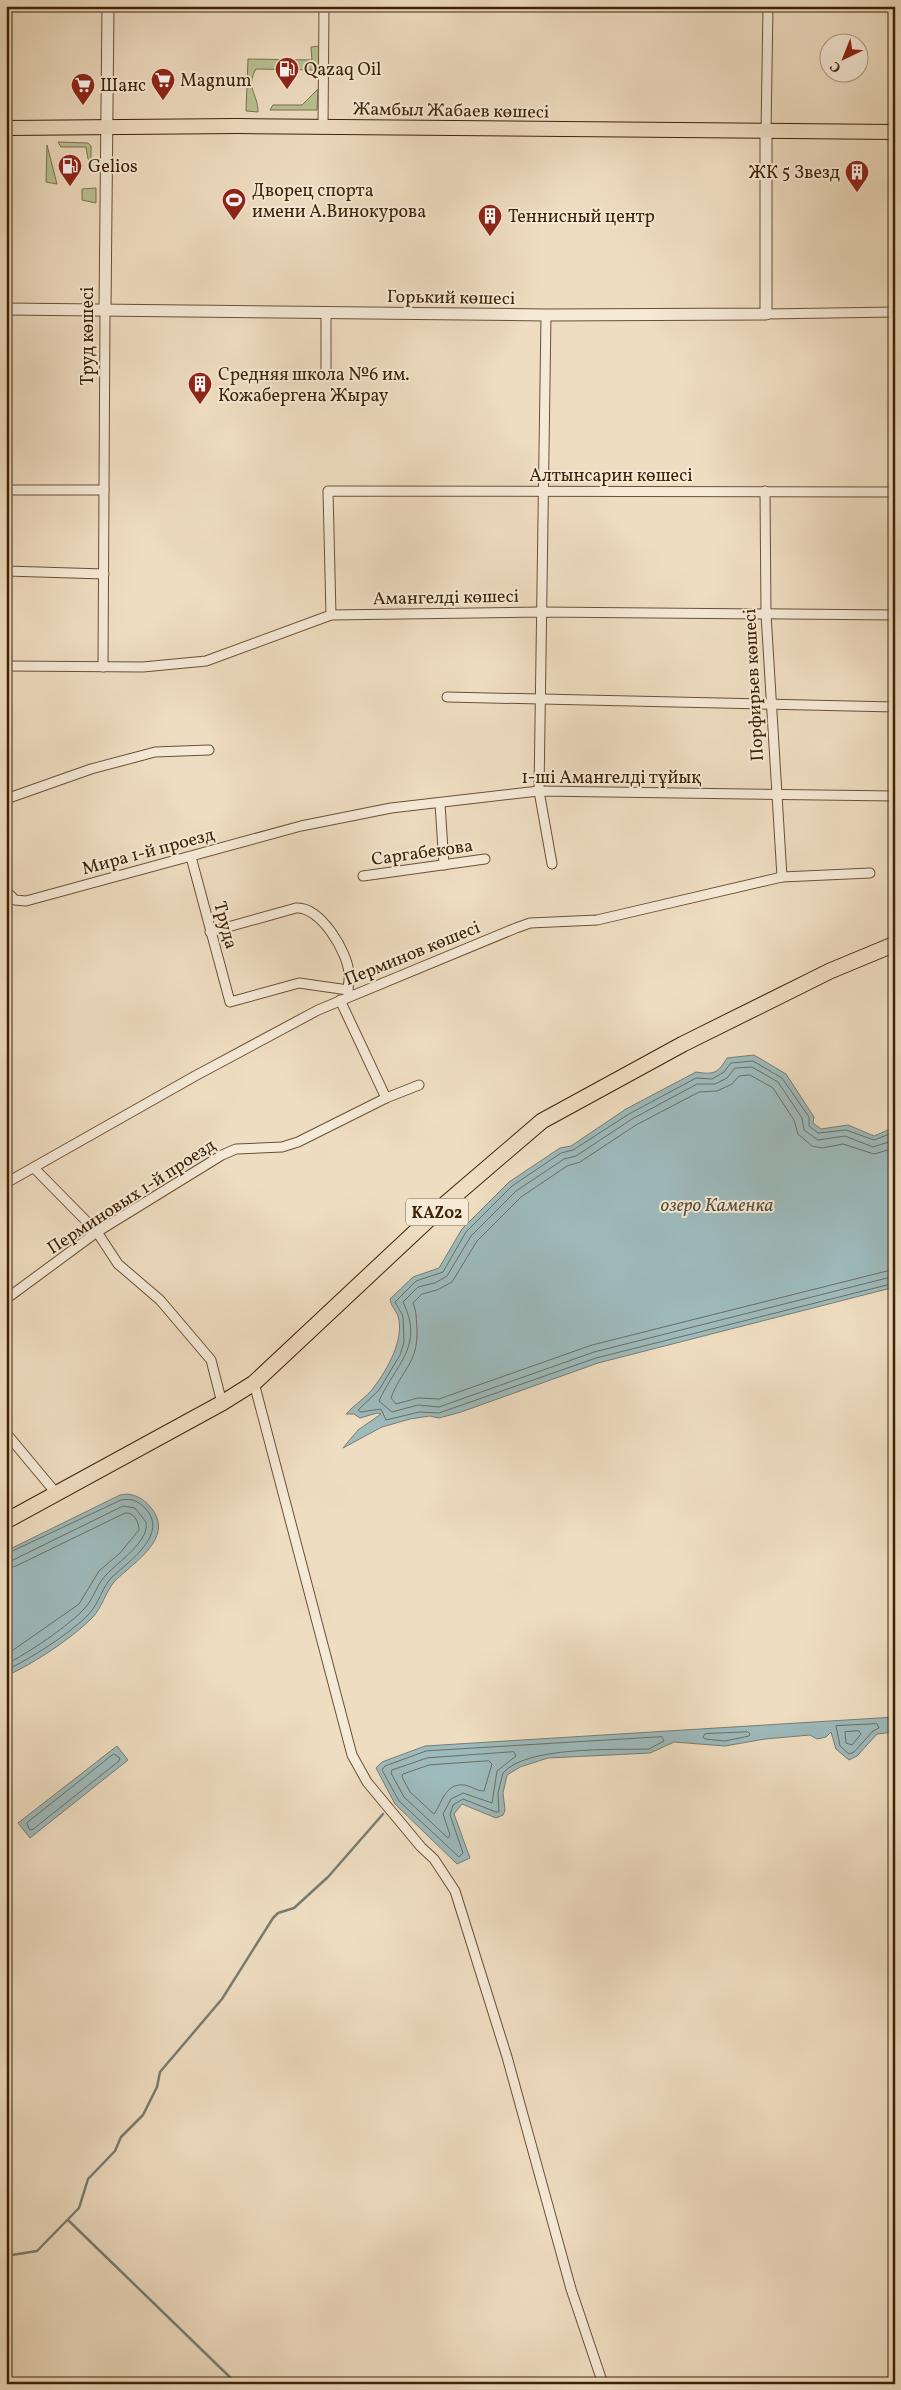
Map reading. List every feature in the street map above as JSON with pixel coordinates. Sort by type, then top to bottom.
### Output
[{"type":"highway","name":"KAZ02","points":[[6,1521],[222,1403],[254,1383],[444,1204],[542,1120],[683,1044],[830,971],[895,944]]},
{"type":"main road","name":"Жамбыл Жабаев көшесі","points":[[6,128],[323,126],[895,132]]},
{"type":"street","name":"Труд көшесі","points":[[104,667],[108,6]]},
{"type":"street","points":[[323,126],[324,6]]},
{"type":"street","points":[[766,314],[768,6]]},
{"type":"street","name":"Горький көшесі","points":[[6,309],[546,315],[895,312]]},
{"type":"street","points":[[326,312],[326,369]]},
{"type":"street","points":[[546,315],[539,791],[552,864]]},
{"type":"street","points":[[6,490],[104,490]]},
{"type":"street","name":"Алтынсарин көшесі","points":[[331,615],[328,491],[895,492]]},
{"type":"street","name":"Порфирьев көшесі","points":[[765,491],[766,614],[782,877]]},
{"type":"street","points":[[6,571],[104,574]]},
{"type":"street","name":"Амангелді көшесі","points":[[6,666],[143,667],[206,661],[331,615],[541,612],[895,616]]},
{"type":"street","points":[[447,697],[895,707]]},
{"type":"street","points":[[6,799],[91,769],[154,752],[209,750]]},
{"type":"street","name":"1-ші Амангелді тұйық","points":[[301,826],[391,808],[440,804],[539,791],[895,796]]},
{"type":"street","points":[[440,804],[444,865]]},
{"type":"street","name":"Мира 1-й проезд","points":[[6,892],[15,900],[26,901],[301,826]]},
{"type":"street","name":"Труда","points":[[191,857],[230,1002],[299,983],[348,993]]},
{"type":"street","name":"Саргабекова","points":[[363,876],[485,859]]},
{"type":"street","name":"Перминов көшесі","points":[[6,1183],[195,1076],[340,1000],[348,993],[524,925],[588,921],[782,877],[870,873]]},
{"type":"street","points":[[210,932],[296,908],[307,909],[321,921],[340,948],[349,973],[348,993]]},
{"type":"street","points":[[340,1000],[386,1098]]},
{"type":"street","name":"Перминовых 1-й проезд","points":[[6,1299],[97,1232],[230,1151],[242,1148],[282,1147],[298,1142],[386,1098],[419,1085]]},
{"type":"street","points":[[34,1168],[97,1232],[118,1264],[160,1300],[211,1360],[222,1403]]},
{"type":"street","points":[[254,1383],[352,1755],[367,1782],[421,1848],[434,1859],[455,1891],[506,2057],[571,2288],[603,2384]]},
{"type":"street","points":[[6,1433],[56,1493]]},
{"type":"green space","points":[[320,46],[320,66],[315,70],[256,69],[252,86],[258,112],[246,111],[248,59],[312,60],[311,47]]},
{"type":"green space","points":[[318,89],[317,110],[270,110],[273,105],[302,105]]},
{"type":"green space","points":[[58,142],[88,143],[91,146],[91,162],[88,159],[86,147],[61,147]]},
{"type":"green space","points":[[47,145],[57,184],[46,182]]},
{"type":"green space","points":[[96,188],[96,203],[82,200],[82,189]]},
{"type":"water","name":"озеро Каменка","points":[[754,1055],[786,1074],[814,1117],[813,1123],[821,1129],[848,1125],[874,1136],[895,1127],[895,1287],[598,1363],[461,1412],[439,1418],[430,1416],[410,1419],[382,1427],[343,1448],[358,1430],[381,1414],[377,1413],[360,1418],[354,1414],[346,1414],[374,1387],[394,1354],[400,1325],[390,1299],[413,1277],[439,1268],[462,1229],[509,1182],[560,1148],[571,1146],[626,1109],[696,1072],[715,1072],[727,1058]]},
{"type":"water","points":[[127,1494],[141,1499],[152,1509],[158,1520],[158,1531],[155,1541],[140,1559],[114,1582],[92,1618],[74,1634],[51,1650],[6,1676],[6,1551],[120,1495]]},
{"type":"water","points":[[895,1717],[895,1732],[877,1734],[857,1756],[849,1760],[836,1749],[831,1732],[826,1737],[817,1739],[810,1735],[765,1739],[725,1746],[674,1742],[650,1753],[548,1758],[520,1767],[507,1775],[503,1793],[505,1810],[503,1815],[496,1818],[462,1804],[454,1814],[470,1858],[457,1864],[395,1804],[376,1768],[382,1762],[425,1746]]},
{"type":"water","points":[[117,1746],[128,1760],[30,1838],[18,1823]]},
{"type":"waterway","points":[[6,2254],[12,2255],[37,2251],[79,2208],[88,2179],[115,2151],[121,2137],[143,2115],[157,2087],[160,2072],[222,1999],[273,1918],[278,1913],[294,1908],[328,1877],[383,1814]]},
{"type":"waterway","points":[[68,2220],[237,2384]]},
{"type":"place","name":"Qazaq Oil","points":[[287,90]]},
{"type":"place","name":"Magnum","points":[[163,101]]},
{"type":"place","name":"Шанс","points":[[83,106]]},
{"type":"place","name":"Gelios","points":[[70,187]]},
{"type":"place","name":"ЖК 5 Звезд","points":[[857,193]]},
{"type":"place","name":"Дворец спорта имени А.Винокурова","points":[[234,221]]},
{"type":"place","name":"Теннисный центр","points":[[490,237]]},
{"type":"place","name":"Средняя школа №6 им. Кожабергена Жырау","points":[[200,405]]}]
